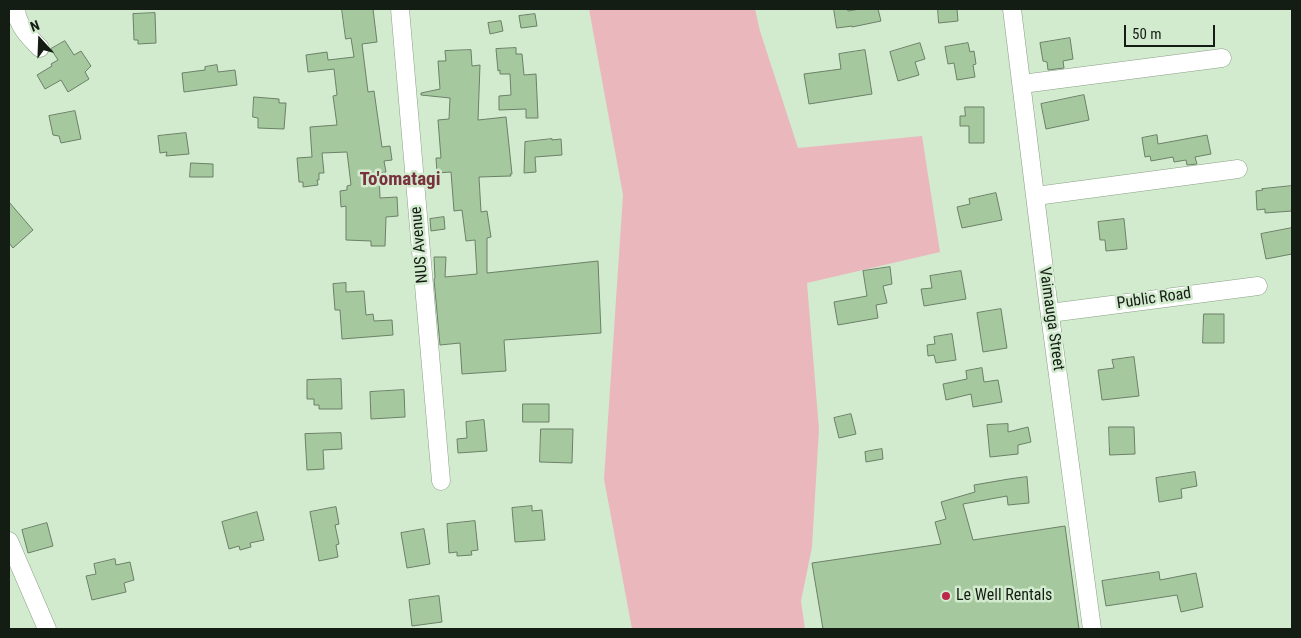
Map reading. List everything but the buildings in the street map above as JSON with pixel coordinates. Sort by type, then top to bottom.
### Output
[{"type":"street","points":[[16,9],[17,16],[28,36],[40,48]]},
{"type":"street","name":"NUS Avenue","points":[[400,9],[441,481]]},
{"type":"street","name":"Vaimauga Street","points":[[1012,9],[1092,629]]},
{"type":"street","points":[[1022,84],[1222,58]]},
{"type":"street","points":[[1036,196],[1238,168]]},
{"type":"street","name":"Public Road","points":[[1050,313],[1258,286]]},
{"type":"street","points":[[9,540],[47,629]]},
{"type":"shaded area","points":[[589,9],[755,9],[760,31],[798,148],[922,136],[940,252],[807,283],[819,429],[812,547],[801,601],[805,629],[632,629],[604,479],[623,195]]},
{"type":"place","name":"Le Well Rentals","points":[[946,596]]},
{"type":"district","name":"To'omatagi","points":[[400,180]]}]
